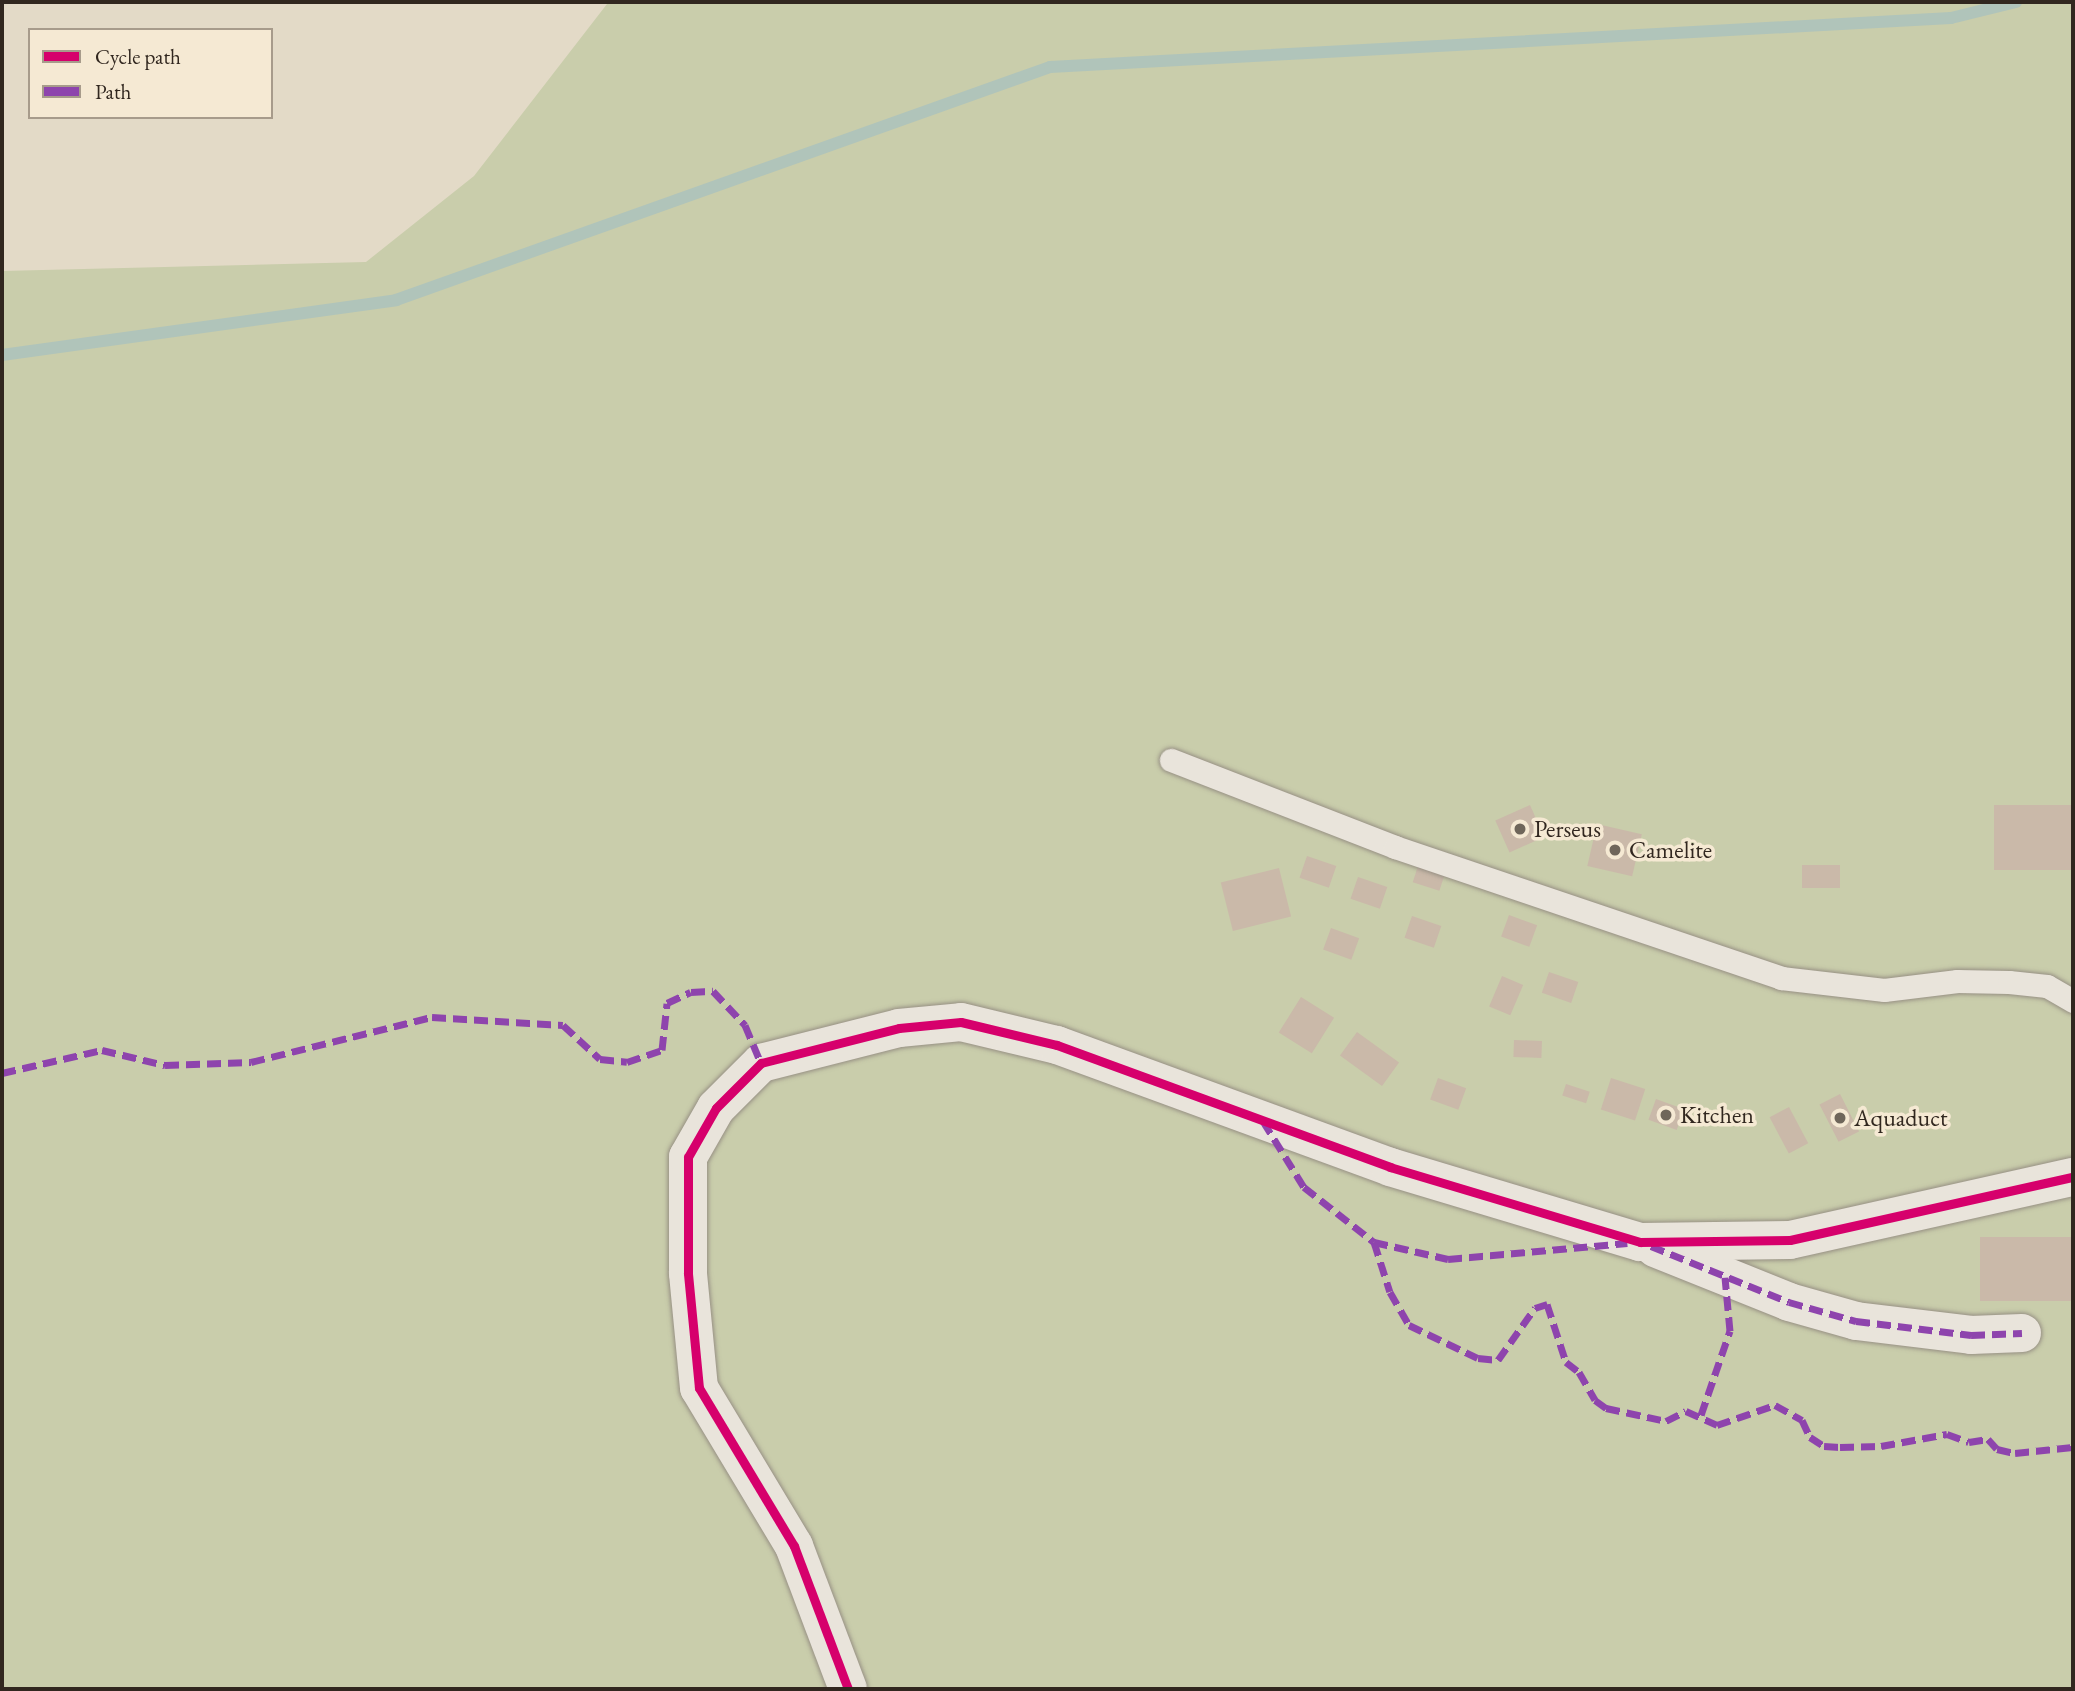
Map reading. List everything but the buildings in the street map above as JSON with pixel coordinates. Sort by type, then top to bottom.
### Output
[{"type":"street","points":[[848,1689],[794,1546],[699,1388],[688,1273],[688,1157],[716,1108],[761,1063],[899,1028],[961,1022],[1057,1045],[1390,1167],[1640,1242],[1789,1302],[1856,1321],[1971,1335],[2022,1333]]},
{"type":"street","points":[[1640,1242],[1790,1240],[2073,1177]]},
{"type":"lane","points":[[1171,760],[1395,847],[1781,978],[1884,990],[1957,981],[2009,982],[2047,986],[2073,1001]]},
{"type":"green space","points":[[605,2],[2073,2],[2073,1689],[2,1689],[2,271],[366,262],[474,176],[607,4]]},
{"type":"waterway","points":[[2,355],[396,300],[1050,67],[1951,18],[2016,2]]},
{"type":"marked path","points":[[2,1073],[102,1050],[165,1065],[251,1062],[432,1017],[563,1025],[600,1059],[627,1062],[662,1050],[667,1003],[691,992],[713,991],[745,1025],[761,1063]]},
{"type":"marked path","points":[[1263,1121],[1304,1187],[1374,1242],[1448,1259],[1627,1243]]},
{"type":"marked path","points":[[1374,1242],[1390,1292],[1409,1325],[1478,1358],[1498,1360],[1535,1308],[1547,1304],[1566,1362],[1579,1372],[1595,1400],[1606,1408],[1666,1421],[1686,1411],[1717,1425],[1775,1405],[1802,1420],[1810,1437],[1824,1446],[1881,1446],[1947,1434],[1969,1442],[1988,1439],[1997,1449],[2015,1453],[2073,1447]]},
{"type":"marked path","points":[[1651,1246],[1789,1302],[1856,1321],[1971,1335],[2022,1333]]},
{"type":"marked path","points":[[1701,1415],[1730,1331],[1725,1277]]},
{"type":"cycle path","points":[[848,1689],[794,1546],[699,1388],[688,1273],[688,1157],[716,1108],[761,1063],[899,1028],[961,1022],[1057,1045],[1390,1167],[1640,1242],[1790,1240],[2073,1177]]},
{"type":"place","name":"Perseus","points":[[1520,829]]},
{"type":"place","name":"Camelite","points":[[1615,850]]},
{"type":"place","name":"Kitchen","points":[[1666,1115]]},
{"type":"place","name":"Aquaduct","points":[[1840,1118]]}]
